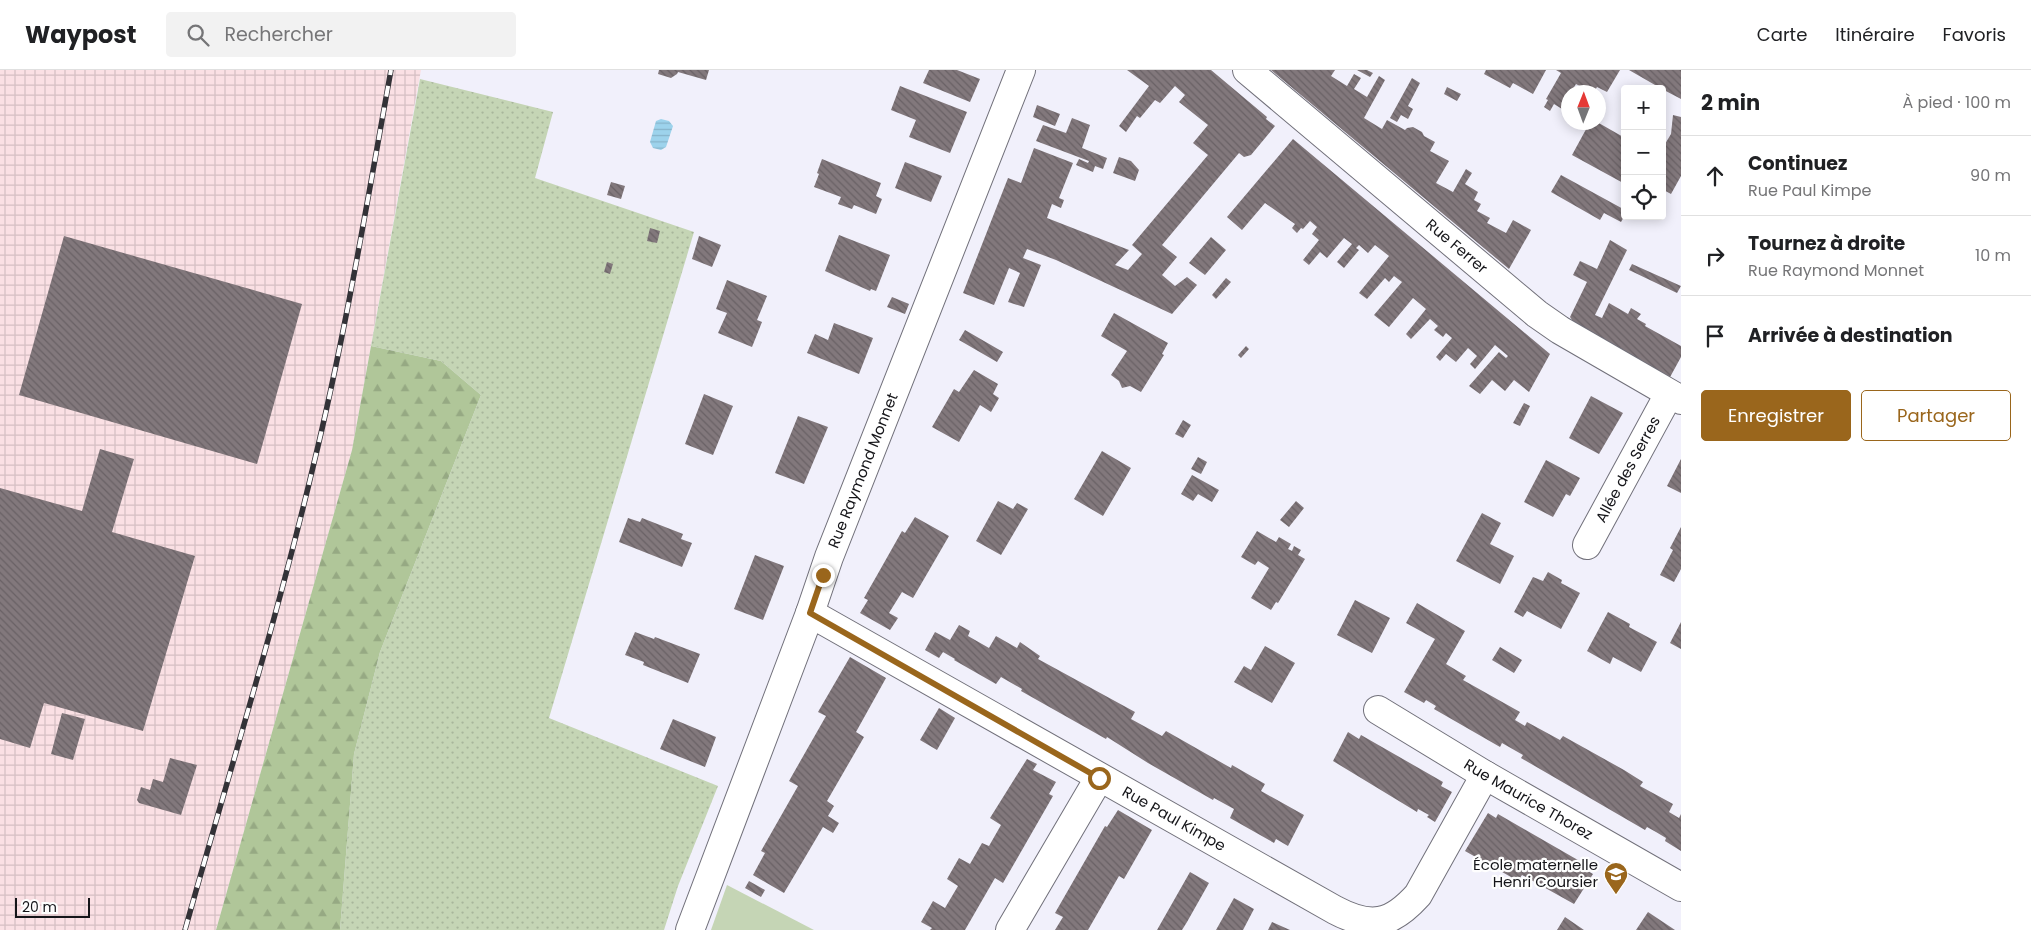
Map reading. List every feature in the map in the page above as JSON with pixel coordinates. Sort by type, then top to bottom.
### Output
[{"type":"street","name":"Rue Raymond Monnet","points":[[690,930],[810,613],[829,557],[1021,70]]},
{"type":"street","name":"Rue Ferrer","points":[[1247,70],[1537,314],[1560,330],[1675,397]]},
{"type":"street","name":"Allée des Serres","points":[[1587,545],[1675,397]]},
{"type":"street","name":"Rue Paul Kimpe","points":[[810,613],[1099,778],[1344,914],[1360,920],[1374,922],[1390,918],[1404,910],[1418,895],[1486,775]]},
{"type":"street","name":"Rue Maurice Thorez","points":[[1378,710],[1486,775],[1681,887]]},
{"type":"street","points":[[1010,930],[1099,778]]},
{"type":"shaded area","points":[[0,70],[421,70],[352,450],[216,930],[0,930]]},
{"type":"green space","points":[[420,79],[553,112],[535,178],[694,232],[549,718],[718,786],[678,886],[664,930],[340,930],[354,754],[380,652],[481,395],[441,361],[371,346]]},
{"type":"green space","points":[[371,346],[441,361],[481,395],[380,652],[354,754],[340,930],[216,930],[352,450]]},
{"type":"green space","points":[[727,885],[814,930],[711,930]]},
{"type":"water","points":[[661,119],[669,121],[673,126],[666,147],[661,150],[653,148],[650,142],[656,121]]},
{"type":"building","points":[[659,70],[709,70],[706,80],[678,72],[671,78],[658,74]]},
{"type":"building","points":[[929,70],[957,70],[980,79],[970,102],[923,83]]},
{"type":"building","points":[[1127,70],[1211,70],[1267,117],[1266,119],[1275,126],[1251,155],[1244,157],[1239,153],[1162,245],[1177,257],[1162,275],[1175,286],[1187,277],[1197,285],[1172,314],[1056,260],[1027,249],[1023,258],[1041,265],[1024,307],[1008,302],[1020,273],[1009,268],[994,305],[963,293],[1008,178],[1021,183],[1034,148],[1073,163],[1059,198],[1064,200],[1061,208],[1052,204],[1047,218],[1129,250],[1115,265],[1128,270],[1142,254],[1132,245],[1208,155],[1193,143],[1208,125],[1179,102],[1185,95],[1175,86],[1160,103],[1155,100],[1140,118],[1137,116],[1126,132],[1119,126],[1149,86]]},
{"type":"building","points":[[1271,70],[1335,70],[1331,76],[1347,86],[1354,74],[1361,78],[1354,89],[1367,97],[1379,76],[1385,80],[1364,118],[1382,129],[1387,120],[1405,130],[1413,127],[1422,132],[1424,136],[1435,142],[1430,151],[1449,161],[1436,183],[1453,192],[1466,169],[1472,173],[1465,184],[1478,192],[1474,200],[1481,204],[1477,211],[1490,218],[1487,223],[1506,233],[1513,220],[1531,230],[1509,269]]},
{"type":"building","points":[[1357,70],[1367,70],[1373,73],[1370,77]]},
{"type":"building","points":[[1486,70],[1546,70],[1533,94],[1513,83],[1510,88],[1484,74]]},
{"type":"building","points":[[1556,70],[1620,70],[1607,92],[1606,85],[1561,85],[1561,108],[1554,104],[1550,111],[1544,107],[1548,100],[1546,99],[1561,73]]},
{"type":"building","points":[[1629,70],[1681,70],[1681,99],[1666,91],[1666,85],[1655,85]]},
{"type":"building","points":[[1412,78],[1420,83],[1408,106],[1413,109],[1408,119],[1401,115],[1397,122],[1390,118]]},
{"type":"building","points":[[900,86],[967,112],[950,153],[909,137],[916,120],[891,110]]},
{"type":"building","points":[[1447,87],[1461,94],[1457,101],[1444,94]]},
{"type":"building","points":[[1037,105],[1060,114],[1055,126],[1033,117]]},
{"type":"building","points":[[1673,115],[1681,117],[1681,176],[1671,194],[1666,191],[1666,142],[1671,134]]},
{"type":"building","points":[[1072,118],[1090,125],[1082,148],[1107,158],[1103,169],[1095,166],[1093,172],[1076,165],[1079,159],[1088,163],[1089,161],[1036,141],[1043,125],[1066,133]]},
{"type":"building","points":[[1606,127],[1621,136],[1621,182],[1572,155],[1586,130],[1606,130]]},
{"type":"building","points":[[1293,139],[1550,354],[1529,392],[1514,380],[1505,391],[1492,380],[1480,394],[1469,386],[1499,352],[1506,358],[1508,356],[1495,345],[1475,369],[1470,364],[1477,356],[1468,348],[1456,362],[1446,354],[1440,361],[1436,357],[1452,338],[1446,333],[1443,337],[1434,330],[1438,326],[1430,319],[1411,339],[1406,334],[1426,309],[1413,298],[1389,327],[1374,315],[1402,282],[1394,276],[1389,282],[1385,278],[1367,299],[1359,293],[1389,256],[1375,245],[1368,253],[1359,245],[1356,248],[1359,250],[1344,268],[1337,262],[1352,244],[1344,238],[1327,258],[1320,252],[1309,265],[1303,260],[1319,240],[1312,234],[1317,227],[1310,221],[1297,233],[1292,228],[1295,224],[1265,203],[1242,230],[1227,217]]},
{"type":"building","points":[[1119,157],[1131,161],[1139,170],[1135,181],[1113,173]]},
{"type":"building","points":[[822,159],[881,183],[876,196],[882,199],[876,214],[854,205],[852,209],[838,204],[841,197],[814,187]]},
{"type":"building","points":[[905,162],[942,176],[931,202],[895,188]]},
{"type":"building","points":[[1561,175],[1621,208],[1622,220],[1621,222],[1604,213],[1600,220],[1551,192]]},
{"type":"building","points":[[611,182],[625,186],[621,199],[607,195]]},
{"type":"building","points":[[650,228],[660,231],[657,243],[647,241]]},
{"type":"building","points":[[839,235],[890,255],[876,291],[871,289],[870,291],[825,271]]},
{"type":"building","points":[[64,236],[302,304],[257,464],[19,395]]},
{"type":"building","points":[[699,236],[721,245],[712,267],[692,259]]},
{"type":"building","points":[[1211,237],[1226,250],[1205,275],[1189,263]]},
{"type":"building","points":[[1610,240],[1627,250],[1595,315],[1602,318],[1609,303],[1628,314],[1631,308],[1641,314],[1637,319],[1646,324],[1645,326],[1681,346],[1681,357],[1669,379],[1575,324],[1570,317],[1587,282],[1573,275],[1580,261],[1597,269]]},
{"type":"building","points":[[607,262],[613,264],[610,274],[604,272]]},
{"type":"building","points":[[1632,264],[1681,286],[1677,293],[1629,270]]},
{"type":"building","points":[[1226,278],[1231,282],[1216,299],[1212,295]]},
{"type":"building","points":[[727,280],[767,296],[757,320],[762,322],[752,347],[718,333],[727,313],[716,309]]},
{"type":"building","points":[[892,297],[909,304],[905,314],[887,307]]},
{"type":"building","points":[[1114,313],[1168,343],[1162,354],[1164,355],[1141,392],[1130,386],[1122,388],[1119,381],[1111,375],[1127,351],[1101,336]]},
{"type":"building","points":[[834,323],[873,338],[859,374],[807,353],[815,334],[828,340]]},
{"type":"building","points":[[965,330],[1003,352],[997,362],[959,340]]},
{"type":"building","points":[[1246,346],[1249,349],[1241,358],[1238,355]]},
{"type":"building","points":[[974,370],[998,384],[993,394],[999,398],[991,412],[980,405],[959,442],[932,427],[954,389],[959,392]]},
{"type":"building","points":[[704,394],[733,406],[713,455],[685,444]]},
{"type":"building","points":[[1591,396],[1623,413],[1599,454],[1569,438]]},
{"type":"building","points":[[1524,403],[1530,406],[1520,426],[1513,423]]},
{"type":"building","points":[[798,416],[828,427],[804,484],[775,473]]},
{"type":"building","points":[[1183,420],[1191,425],[1183,438],[1175,434]]},
{"type":"building","points":[[100,449],[134,459],[112,532],[195,556],[143,731],[44,703],[30,748],[0,739],[0,488],[82,511]]},
{"type":"building","points":[[1102,451],[1131,468],[1103,516],[1074,499]]},
{"type":"building","points":[[1198,457],[1207,462],[1201,474],[1191,469]]},
{"type":"building","points":[[1681,459],[1681,493],[1667,486]]},
{"type":"building","points":[[1546,460],[1580,478],[1570,496],[1566,494],[1553,517],[1524,502]]},
{"type":"building","points":[[1192,475],[1219,490],[1212,502],[1198,494],[1193,501],[1181,494]]},
{"type":"building","points":[[998,501],[1013,509],[1017,503],[1028,509],[1001,555],[976,541]]},
{"type":"building","points":[[1296,501],[1304,508],[1289,527],[1280,520]]},
{"type":"building","points":[[1482,513],[1501,523],[1490,544],[1514,556],[1500,584],[1456,561]]},
{"type":"building","points":[[915,517],[949,536],[913,598],[902,592],[889,613],[898,618],[890,630],[860,613],[868,600],[864,598],[902,531],[905,533]]},
{"type":"building","points":[[628,518],[640,522],[642,518],[683,534],[681,539],[692,543],[682,567],[619,542]]},
{"type":"building","points":[[1681,527],[1681,569],[1674,582],[1660,575],[1673,550],[1670,548]]},
{"type":"building","points":[[1257,531],[1276,542],[1279,537],[1291,544],[1288,549],[1292,551],[1294,546],[1301,550],[1298,555],[1305,559],[1278,603],[1276,602],[1271,610],[1251,598],[1269,568],[1258,561],[1255,565],[1241,557]]},
{"type":"building","points":[[755,555],[784,566],[763,620],[734,609]]},
{"type":"building","points":[[1548,572],[1562,580],[1561,583],[1580,593],[1561,629],[1527,611],[1523,617],[1514,612],[1533,577],[1543,581]]},
{"type":"building","points":[[1355,600],[1390,618],[1372,653],[1337,635]]},
{"type":"building","points":[[1417,603],[1465,631],[1446,664],[1466,676],[1463,680],[1520,712],[1515,720],[1525,726],[1527,722],[1560,740],[1563,736],[1624,770],[1643,782],[1640,786],[1673,804],[1669,812],[1679,818],[1681,814],[1681,851],[1665,841],[1666,838],[1656,832],[1647,827],[1645,830],[1521,758],[1523,755],[1502,743],[1500,747],[1434,709],[1436,706],[1426,700],[1424,703],[1404,692],[1435,639],[1406,623]]},
{"type":"building","points":[[1608,612],[1630,624],[1629,627],[1657,642],[1641,672],[1613,657],[1610,664],[1587,651]]},
{"type":"building","points":[[1681,622],[1681,649],[1670,643]]},
{"type":"building","points":[[959,625],[970,631],[968,636],[989,648],[996,636],[1017,648],[1020,642],[1040,656],[1038,659],[1135,712],[1131,719],[1162,736],[1166,731],[1231,768],[1232,765],[1265,784],[1261,791],[1304,815],[1288,846],[1276,839],[1274,843],[1230,818],[1234,809],[1214,798],[1213,800],[1107,737],[1106,739],[1021,691],[1022,689],[1001,677],[996,684],[943,652],[939,658],[925,650],[935,632],[950,640]]},
{"type":"building","points":[[635,632],[654,639],[655,637],[700,654],[688,683],[643,665],[644,662],[625,655]]},
{"type":"building","points":[[1265,646],[1295,663],[1272,703],[1234,682],[1244,666],[1251,670]]},
{"type":"building","points":[[1500,647],[1522,660],[1514,673],[1492,660]]},
{"type":"building","points":[[850,657],[886,678],[856,732],[864,737],[827,801],[834,806],[828,816],[839,823],[833,833],[823,827],[784,893],[753,875],[765,853],[761,851],[798,786],[789,781],[826,716],[818,712]]},
{"type":"building","points":[[939,708],[955,718],[937,750],[920,740]]},
{"type":"building","points":[[62,713],[85,719],[73,760],[51,754]]},
{"type":"building","points":[[673,719],[716,737],[705,767],[660,749]]},
{"type":"building","points":[[1348,732],[1359,739],[1361,735],[1443,782],[1441,786],[1452,792],[1435,822],[1427,817],[1429,815],[1418,809],[1417,812],[1333,761]]},
{"type":"building","points":[[170,758],[197,765],[181,815],[139,803],[137,800],[141,787],[150,790],[153,779],[163,782]]},
{"type":"building","points":[[1027,759],[1037,764],[1033,770],[1056,782],[1049,794],[1053,796],[1003,883],[995,878],[965,930],[930,930],[932,928],[921,922],[933,901],[945,908],[958,886],[947,879],[959,858],[970,864],[982,843],[989,846],[1001,825],[990,818]]},
{"type":"building","points":[[1118,810],[1152,830],[1124,879],[1119,876],[1088,930],[1055,930],[1063,917],[1055,913],[1105,826],[1107,827]]},
{"type":"building","points":[[1488,813],[1496,818],[1498,814],[1583,863],[1581,867],[1593,874],[1574,904],[1522,875],[1518,881],[1465,851]]},
{"type":"building","points":[[1190,872],[1209,883],[1187,922],[1182,930],[1157,930]]},
{"type":"building","points":[[749,881],[765,890],[761,897],[745,888]]},
{"type":"building","points":[[1234,898],[1254,909],[1243,930],[1216,930]]},
{"type":"building","points":[[1648,912],[1675,930],[1636,930]]},
{"type":"building","points":[[1565,917],[1584,930],[1557,930]]},
{"type":"building","points":[[1272,922],[1290,930],[1268,930]]},
{"type":"railway","points":[[185,930],[268,641],[325,418],[391,70]]},
{"type":"place","name":"École maternelle Henri Coursier","points":[[1616,895]]},
{"type":"route","points":[[823,575],[810,613],[1099,778]]}]
